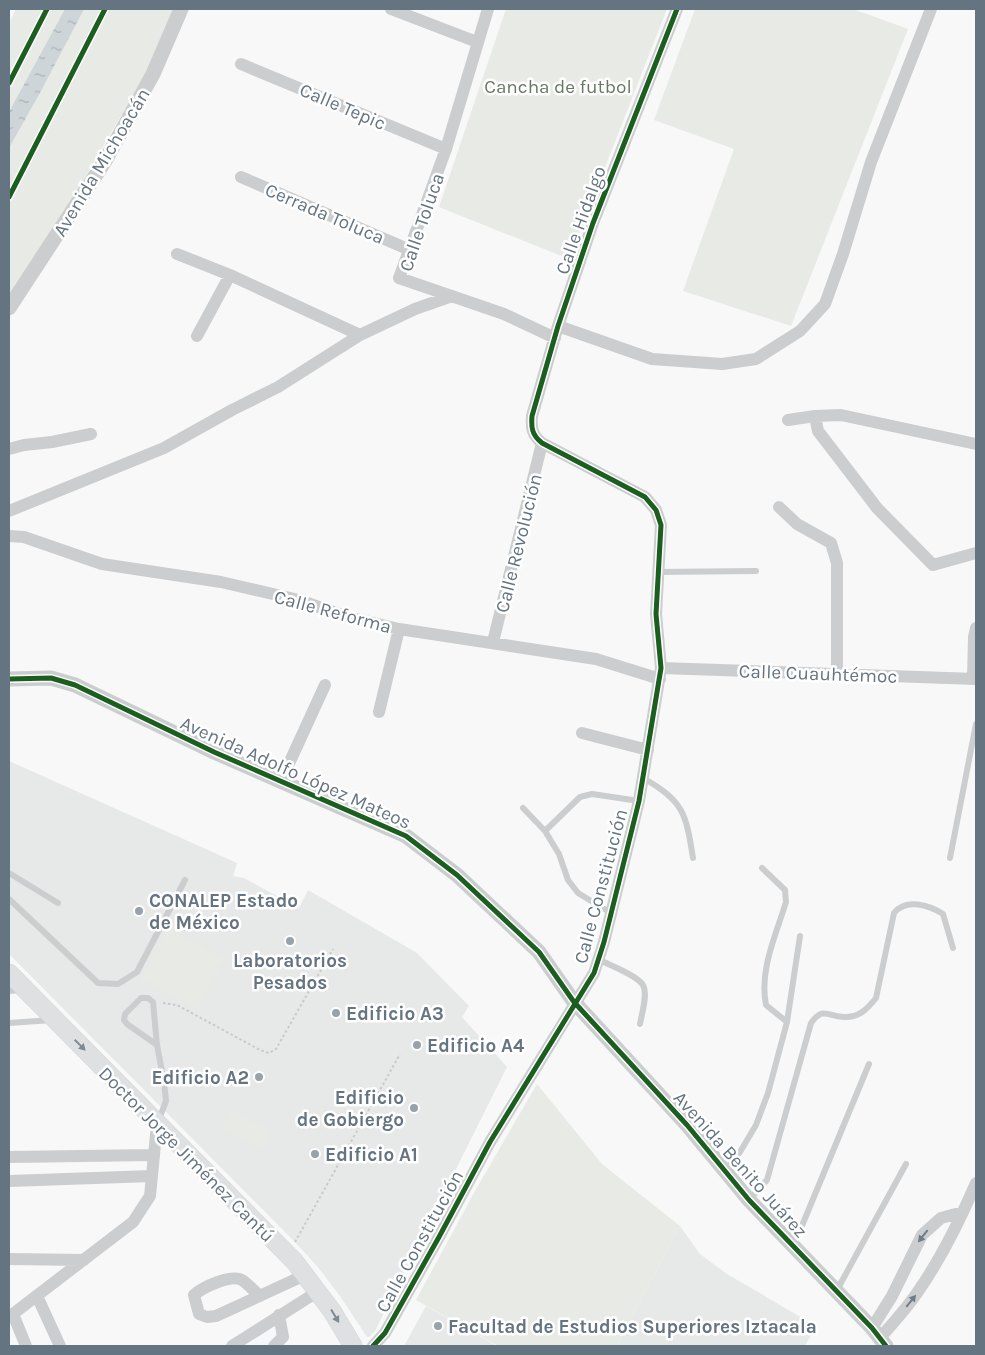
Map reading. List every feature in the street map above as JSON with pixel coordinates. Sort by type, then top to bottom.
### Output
[{"type":"main road","name":"Doctor Jorge Jiménez Cantú","points":[[9,973],[17,990],[55,1020],[286,1254],[305,1275],[332,1311],[352,1346]]},
{"type":"street","name":"Avenida Michoacán","points":[[9,308],[105,161],[152,74],[181,9]]},
{"type":"street","points":[[391,9],[478,42]]},
{"type":"street","name":"Calle Toluca","points":[[488,9],[446,149],[399,278],[556,332],[652,358],[722,364],[756,359],[800,332],[825,304],[843,254],[870,162],[931,9]]},
{"type":"street","name":"Calle Hidalgo","points":[[542,442],[535,438],[531,427],[532,416],[556,332],[593,223],[677,9]]},
{"type":"street","name":"Calle Tepic","points":[[241,64],[446,149]]},
{"type":"street","name":"Cerrada Toluca","points":[[241,177],[410,250]]},
{"type":"street","points":[[177,254],[230,275],[360,335]]},
{"type":"street","points":[[197,336],[230,275]]},
{"type":"street","points":[[9,511],[164,448],[278,387],[360,335],[415,309],[452,296]]},
{"type":"street","points":[[788,420],[841,415],[976,444]]},
{"type":"street","points":[[815,416],[818,431],[877,508],[933,565],[976,553]]},
{"type":"street","points":[[9,449],[90,434]]},
{"type":"street","name":"Calle Constitución","points":[[373,1346],[385,1333],[440,1237],[490,1142],[574,1002],[594,973],[611,914],[639,801],[660,673],[656,614],[661,525],[656,510],[646,497],[542,442]]},
{"type":"street","name":"Calle Revolución","points":[[493,642],[542,442]]},
{"type":"street","points":[[779,507],[797,524],[831,543],[837,563],[837,674]]},
{"type":"street","name":"Calle Reforma","points":[[9,536],[24,537],[102,564],[221,582],[299,600],[344,616],[399,629],[596,659],[660,673]]},
{"type":"street","points":[[975,678],[974,637],[976,628]]},
{"type":"street","points":[[379,712],[399,629]]},
{"type":"street","name":"Calle Cuauhtémoc","points":[[660,673],[837,674],[975,678]]},
{"type":"street","name":"Avenida Adolfo López Mateos","points":[[9,679],[51,678],[75,685],[214,752],[406,836],[457,875],[539,952],[574,1002]]},
{"type":"street","points":[[281,781],[326,685]]},
{"type":"street","points":[[582,733],[648,750]]},
{"type":"street","name":"Avenida Benito Juárez","points":[[574,1002],[687,1125],[749,1200],[879,1338]]},
{"type":"street","points":[[26,1346],[11,1316],[133,1222],[150,1196],[157,1124]]},
{"type":"street","points":[[9,1157],[153,1155]]},
{"type":"street","points":[[9,1181],[152,1176]]},
{"type":"street","points":[[879,1338],[918,1291],[935,1265],[964,1212],[976,1184]]},
{"type":"street","points":[[879,1338],[892,1296],[922,1235],[941,1218],[964,1212]]},
{"type":"street","points":[[9,1259],[84,1260]]},
{"type":"street","points":[[260,1296],[241,1279],[229,1278],[200,1290],[194,1295],[199,1314],[207,1317],[216,1316],[260,1296],[305,1275]]},
{"type":"street","points":[[232,1346],[317,1292]]},
{"type":"street","points":[[37,1296],[60,1346]]},
{"type":"street","points":[[274,1346],[283,1337],[279,1316]]},
{"type":"lane","points":[[658,572],[756,571]]},
{"type":"lane","points":[[950,858],[976,724]]},
{"type":"lane","points":[[643,778],[677,803],[687,823],[693,858]]},
{"type":"lane","points":[[545,831],[580,797],[592,794],[639,801]]},
{"type":"lane","points":[[523,808],[545,831],[559,854],[568,880],[578,893],[611,914]]},
{"type":"lane","points":[[762,868],[785,890],[786,902],[764,975],[763,990],[766,1005],[787,1022]]},
{"type":"lane","points":[[9,873],[58,903]]},
{"type":"lane","points":[[9,899],[98,983],[118,984],[137,972],[184,880]]},
{"type":"lane","points":[[749,1200],[767,1180],[810,1023],[816,1016],[824,1013],[846,1017],[860,1014],[876,998],[894,913],[899,906],[912,904],[934,908],[943,914],[952,948]]},
{"type":"lane","points":[[725,1171],[740,1152],[756,1125],[768,1093],[787,1022],[800,936]]},
{"type":"lane","points":[[598,960],[637,979],[644,985],[640,1024]]},
{"type":"lane","points":[[157,1045],[124,1020],[125,1014],[141,998],[148,998],[153,1002],[157,1045],[164,1082],[166,1101],[157,1124]]},
{"type":"lane","points":[[9,1023],[55,1020]]},
{"type":"lane","points":[[794,1246],[870,1064]]},
{"type":"lane","points":[[836,1291],[906,1164]]},
{"type":"path","points":[[153,1002],[177,1005],[260,1050],[269,1053],[276,1048],[333,949]]},
{"type":"path","points":[[286,1254],[400,1054]]},
{"type":"shaded area","points":[[9,761],[237,863],[233,876],[244,878],[299,908],[308,890],[417,953],[469,1006],[462,1017],[507,1067],[375,1331],[369,1337],[367,1337],[340,1296],[317,1266],[293,1240],[9,954]]},
{"type":"shaded area","points":[[680,1226],[700,1254],[727,1274],[816,1326],[805,1346],[617,1346]]},
{"type":"shaded area","name":"Facultad de Estudios Superiores Iztacala","points":[[426,1306],[497,1346],[404,1346]]},
{"type":"green space","points":[[16,9],[173,9],[145,74],[79,188],[9,296],[9,23]]},
{"type":"green space","name":"Cancha de futbol","points":[[506,9],[667,9],[569,259],[439,207]]},
{"type":"green space","points":[[695,9],[853,9],[908,29],[791,326],[683,291],[734,149],[654,120]]},
{"type":"green space","points":[[168,927],[225,959],[198,1009],[140,979]]},
{"type":"green space","points":[[537,1084],[602,1164],[680,1226],[617,1346],[498,1346],[416,1300],[475,1191]]},
{"type":"green space","points":[[232,1110],[271,1132],[261,1150],[222,1129]]},
{"type":"water","points":[[65,9],[84,9],[9,148],[9,112]]},
{"type":"cycle path","points":[[9,83],[47,9]]},
{"type":"cycle path","points":[[9,197],[105,9]]},
{"type":"cycle path","points":[[373,1346],[385,1333],[490,1142],[594,973],[604,942],[639,801],[661,668],[656,614],[661,525],[656,510],[645,497],[542,443],[534,434],[532,416],[558,326],[593,223],[677,9]]},
{"type":"cycle path","points":[[9,679],[51,678],[75,685],[214,752],[406,836],[457,875],[539,952],[574,1002],[687,1125],[749,1200],[872,1328],[886,1346]]},
{"type":"place","name":"CONALEP Estado de México","points":[[139,911]]},
{"type":"place","name":"Laboratorios Pesados","points":[[290,941]]},
{"type":"place","name":"Edificio A3","points":[[336,1013]]},
{"type":"place","name":"Edificio A4","points":[[417,1045]]},
{"type":"place","name":"Edificio A2","points":[[259,1077]]},
{"type":"place","name":"Edificio de Gobiergo","points":[[414,1108]]},
{"type":"place","name":"Edificio A1","points":[[315,1154]]},
{"type":"place","name":"Facultad de Estudios Superiores Iztacala","points":[[438,1326]]}]
